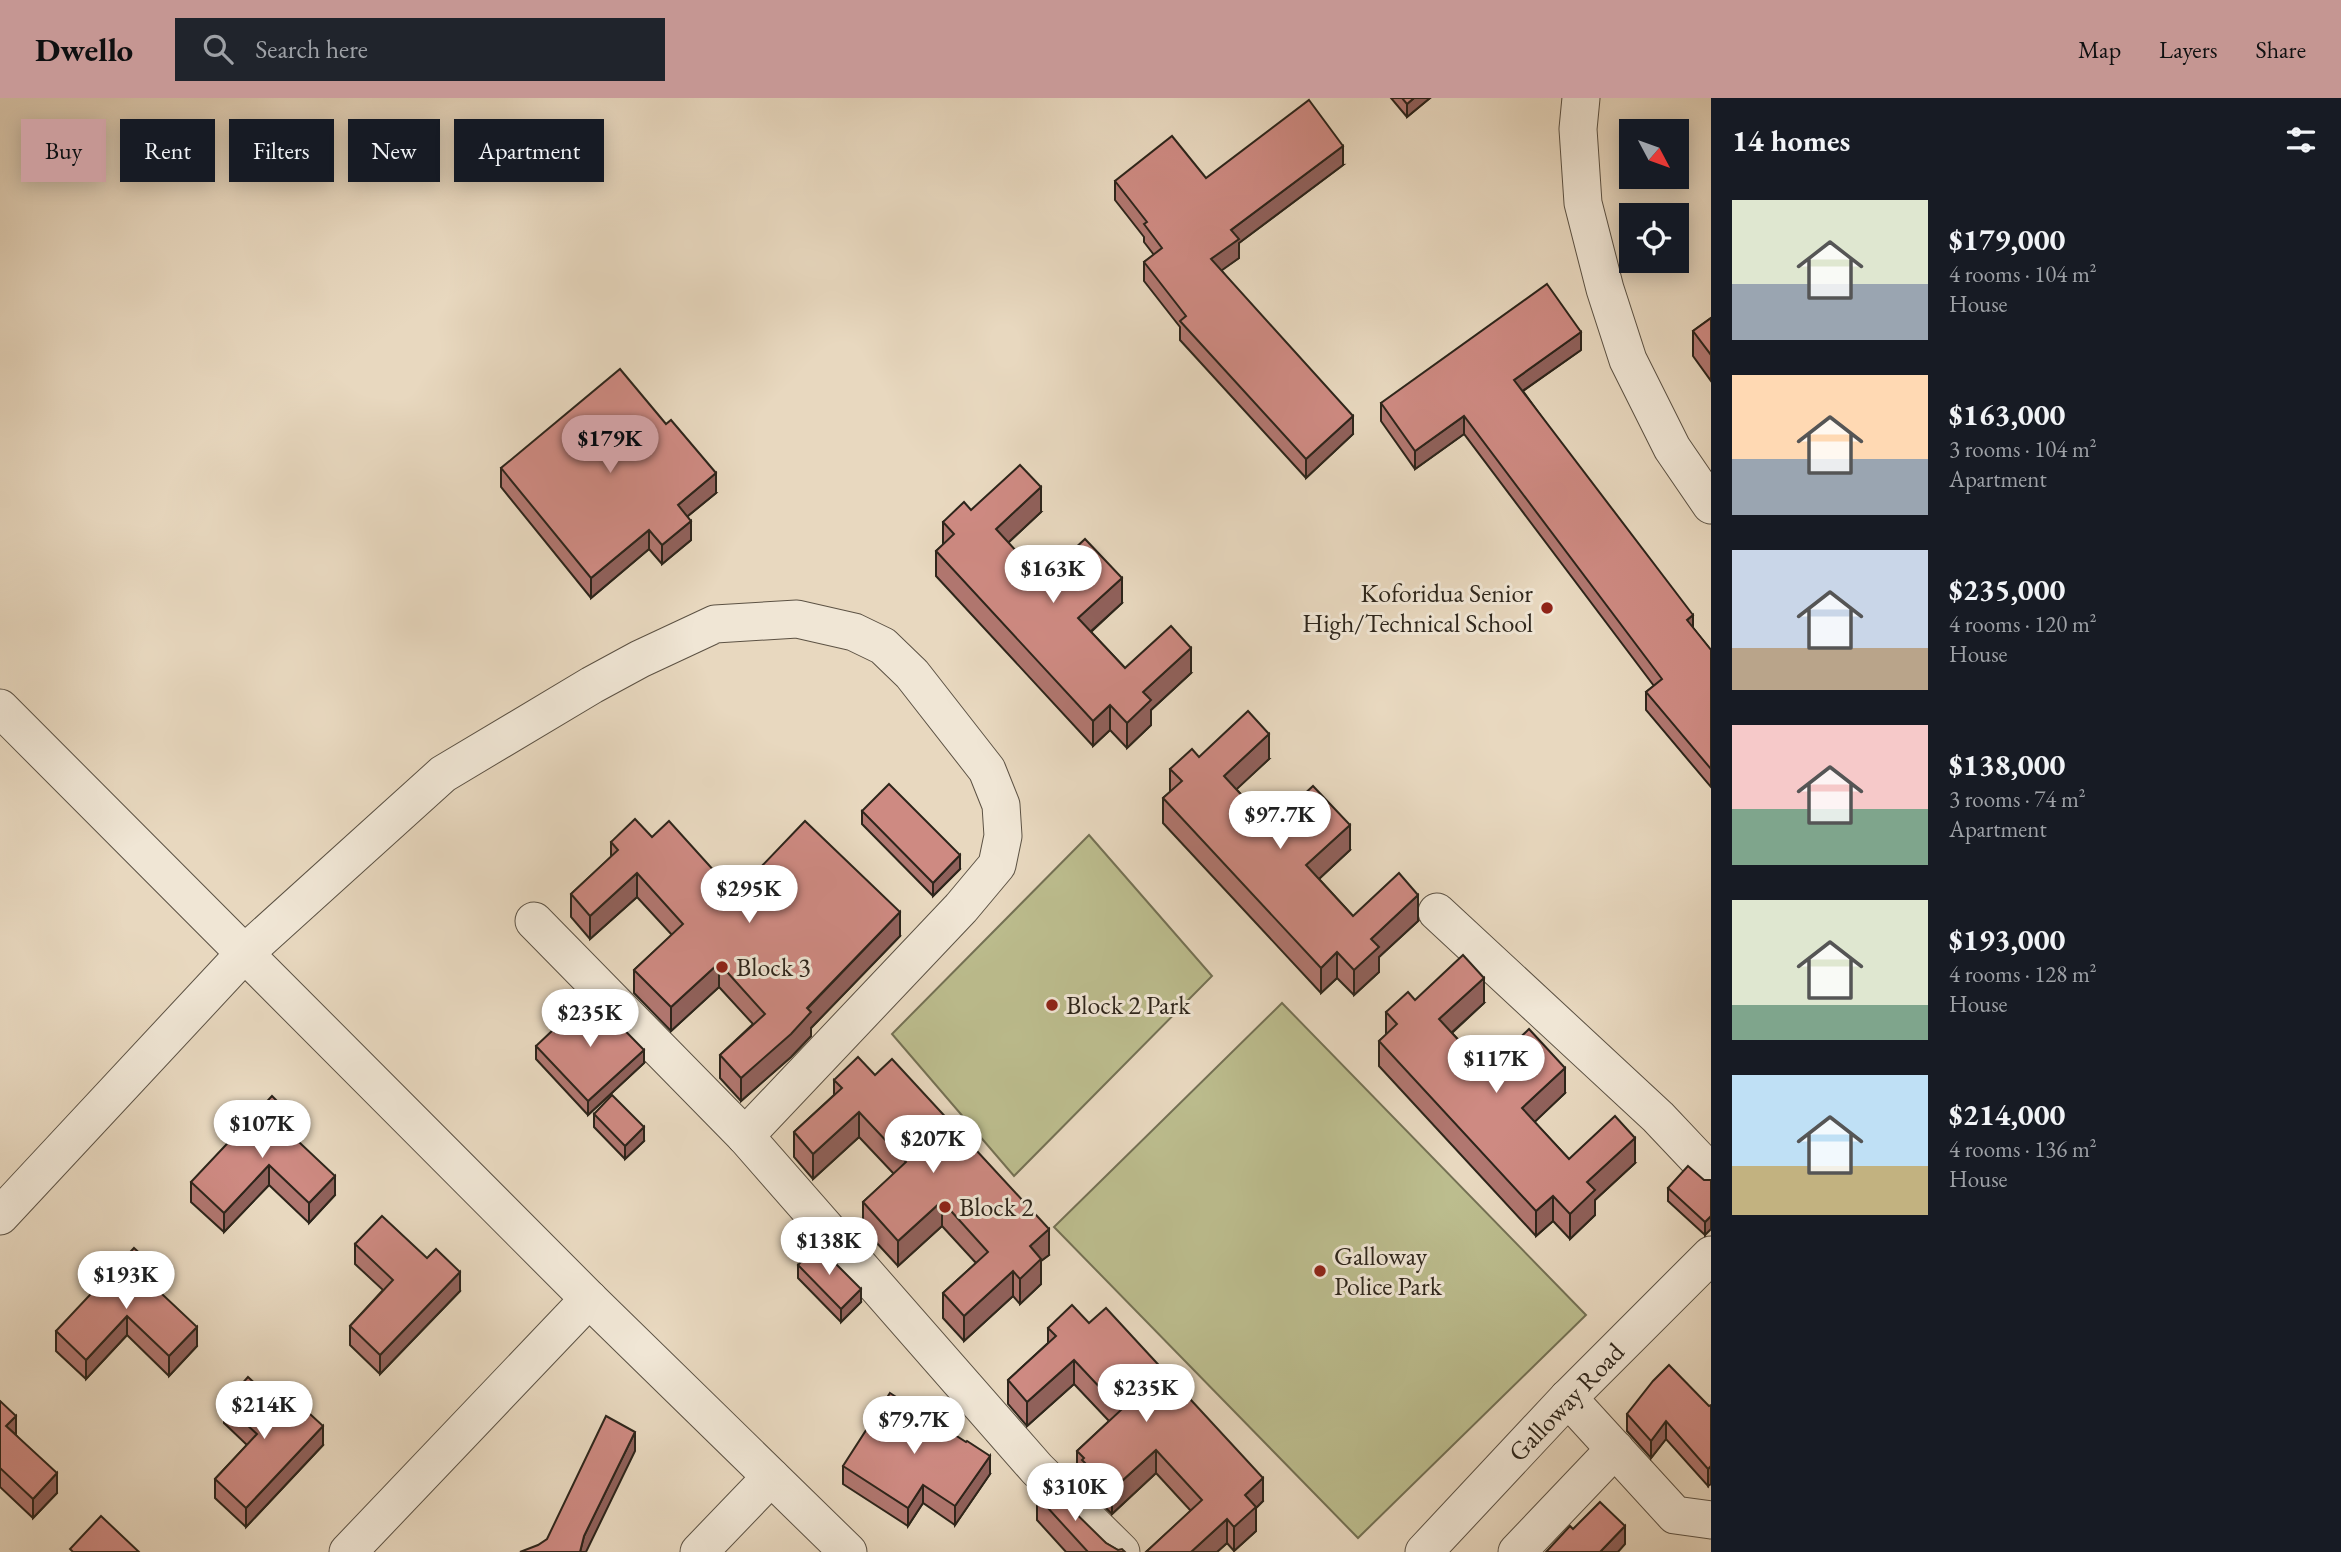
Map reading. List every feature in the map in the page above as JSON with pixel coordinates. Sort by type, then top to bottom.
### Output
[{"type":"street","points":[[1581,98],[1578,129],[1583,203],[1605,289],[1628,360],[1672,448],[1711,505]]},
{"type":"street","points":[[0,1216],[246,953],[443,774],[500,738],[640,659],[715,624],[797,619],[854,632],[883,646],[912,674],[987,770],[1001,805],[1003,836],[997,865],[961,908],[745,1136]]},
{"type":"street","points":[[0,708],[589,1299],[848,1552]]},
{"type":"street","points":[[1437,912],[1648,1108],[1711,1173]]},
{"type":"street","points":[[534,921],[745,1136],[1037,1469],[1121,1552]]},
{"type":"street","name":"Galloway Road","points":[[1424,1552],[1568,1398],[1711,1255]]},
{"type":"street","points":[[348,1552],[589,1299]]},
{"type":"street","points":[[1568,1398],[1675,1515],[1711,1520]]},
{"type":"street","points":[[1517,1552],[1615,1449]]},
{"type":"street","points":[[699,1552],[771,1477]]},
{"type":"green space","name":"Block 2 Park","points":[[1089,835],[1212,976],[1014,1176],[892,1034]]},
{"type":"green space","name":"Galloway Police Park","points":[[1282,1003],[1586,1315],[1358,1538],[1054,1227]]},
{"type":"building","points":[[1402,98],[1414,98],[1407,104]]},
{"type":"building","points":[[1309,100],[1343,146],[1231,230],[1239,239],[1211,259],[1353,416],[1306,459],[1180,321],[1186,316],[1144,262],[1162,248],[1144,224],[1147,222],[1115,181],[1172,136],[1206,178]]},
{"type":"building","points":[[1547,284],[1581,332],[1514,380],[1693,615],[1687,620],[1711,650],[1711,769],[1646,692],[1662,679],[1464,416],[1415,451],[1381,403]]},
{"type":"building","points":[[1711,318],[1711,355],[1693,331]]},
{"type":"building","points":[[620,369],[666,424],[671,420],[716,473],[678,505],[691,521],[662,545],[649,530],[591,578],[501,468]]},
{"type":"building","points":[[1020,465],[1041,487],[996,529],[1042,579],[1085,539],[1122,578],[1078,618],[1125,668],[1171,626],[1191,648],[1143,692],[1151,700],[1127,723],[1110,705],[1093,721],[936,551],[954,534],[943,522],[964,502],[971,510]]},
{"type":"building","points":[[1248,711],[1269,734],[1224,776],[1270,826],[1313,786],[1350,825],[1306,865],[1353,916],[1399,873],[1418,895],[1371,939],[1379,947],[1354,970],[1337,952],[1321,968],[1163,798],[1182,781],[1170,769],[1192,749],[1199,757]]},
{"type":"building","points":[[889,784],[960,855],[933,883],[862,811]]},
{"type":"building","points":[[635,819],[652,837],[669,821],[735,894],[805,821],[900,912],[807,1008],[811,1012],[791,1034],[741,1078],[720,1055],[765,1014],[719,963],[671,1007],[634,970],[683,924],[637,873],[590,916],[571,894],[618,850],[611,842]]},
{"type":"building","points":[[1463,955],[1484,978],[1439,1019],[1486,1070],[1529,1029],[1565,1068],[1522,1108],[1569,1159],[1615,1116],[1635,1138],[1587,1182],[1595,1190],[1570,1214],[1553,1196],[1536,1211],[1379,1041],[1397,1024],[1386,1012],[1408,992],[1415,1000]]},
{"type":"building","points":[[592,997],[644,1050],[588,1101],[536,1046]]},
{"type":"building","name":"Block 2","points":[[858,1057],[875,1075],[892,1059],[1049,1229],[1030,1246],[1041,1259],[1020,1279],[1013,1271],[964,1316],[943,1293],[988,1252],[942,1201],[898,1241],[863,1202],[906,1162],[859,1112],[813,1154],[794,1132],[842,1088],[834,1080]]},
{"type":"building","points":[[612,1095],[644,1127],[625,1146],[594,1114]]},
{"type":"building","points":[[272,1096],[293,1117],[283,1127],[335,1176],[309,1203],[269,1165],[224,1213],[191,1182]]},
{"type":"building","points":[[1688,1166],[1704,1180],[1711,1180],[1711,1216],[1705,1222],[1668,1188]]},
{"type":"building","points":[[382,1216],[427,1258],[436,1249],[460,1272],[380,1355],[350,1326],[393,1280],[355,1244]]},
{"type":"building","points":[[817,1245],[861,1289],[841,1309],[798,1265]]},
{"type":"building","points":[[134,1248],[155,1267],[145,1278],[197,1327],[169,1356],[127,1316],[86,1360],[56,1331]]},
{"type":"building","points":[[1072,1305],[1089,1323],[1106,1308],[1263,1478],[1245,1495],[1256,1507],[1234,1527],[1227,1519],[1191,1552],[1146,1552],[1202,1500],[1156,1450],[1112,1490],[1082,1460],[1084,1458],[1077,1451],[1121,1410],[1074,1360],[1027,1402],[1008,1380],[1056,1336],[1048,1328]]},
{"type":"building","points":[[1669,1365],[1709,1406],[1711,1405],[1711,1466],[1708,1469],[1666,1421],[1651,1441],[1627,1414]]},
{"type":"building","points":[[248,1377],[288,1414],[298,1403],[323,1426],[246,1508],[215,1479],[257,1434],[224,1404]]},
{"type":"building","points":[[890,1393],[990,1456],[955,1506],[923,1485],[908,1508],[843,1466]]},
{"type":"building","points":[[0,1401],[16,1416],[6,1426],[57,1473],[33,1499],[0,1468]]},
{"type":"building","points":[[606,1416],[635,1432],[584,1536],[580,1552],[520,1552],[547,1539]]},
{"type":"building","points":[[1048,1486],[1106,1543],[1125,1552],[1088,1552],[1037,1496]]},
{"type":"building","points":[[1600,1502],[1625,1526],[1600,1552],[1546,1552],[1570,1526],[1573,1529]]},
{"type":"building","points":[[101,1516],[139,1552],[73,1552],[70,1549]]},
{"type":"place","name":"Koforidua Senior High/Technical School","points":[[1547,608]]},
{"type":"place","name":"Block 3","points":[[722,967]]},
{"type":"place","name":"Block 2 Park","points":[[1052,1005]]},
{"type":"place","name":"Block 2","points":[[945,1207]]},
{"type":"place","name":"Galloway Police Park","points":[[1320,1271]]}]
